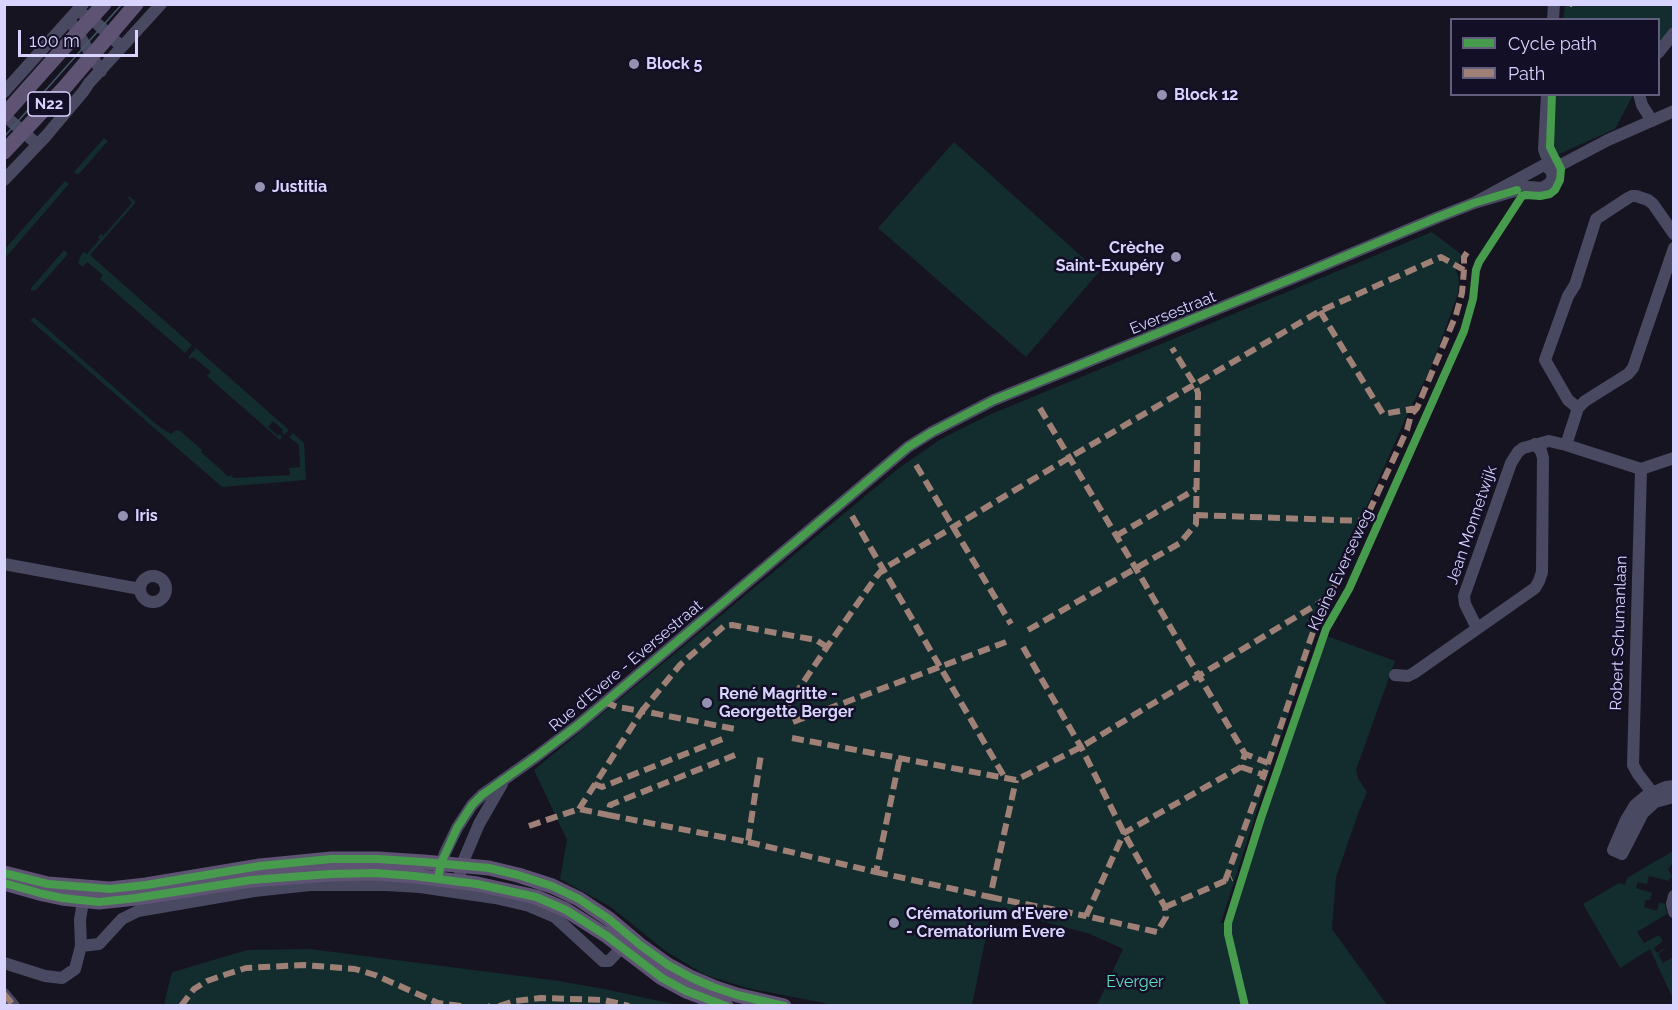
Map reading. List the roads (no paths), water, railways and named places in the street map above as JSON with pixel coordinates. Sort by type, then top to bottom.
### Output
[{"type":"main road","points":[[91,18],[104,4]]},
{"type":"main road","points":[[109,35],[136,4]]},
{"type":"main road","name":"N22","points":[[4,115],[91,18]]},
{"type":"main road","name":"N22","points":[[4,152],[109,35]]},
{"type":"main road","points":[[4,883],[42,894],[86,894],[260,866],[331,859],[378,859],[508,872],[552,886],[579,899],[598,911],[626,943],[662,978],[686,991],[726,1005]]},
{"type":"main road","points":[[4,873],[86,894],[99,902],[302,875],[376,873],[438,879],[457,887],[477,884],[552,903],[692,978],[737,995],[784,1005]]},
{"type":"street","points":[[4,180],[160,4]]},
{"type":"street","points":[[76,12],[91,18],[122,46]]},
{"type":"street","points":[[76,12],[77,33],[101,71]]},
{"type":"street","points":[[4,92],[76,12]]},
{"type":"street","points":[[1660,52],[1674,33]]},
{"type":"street","points":[[64,87],[89,83]]},
{"type":"street","points":[[1547,96],[1544,149],[1552,167]]},
{"type":"street","points":[[1640,96],[1642,105],[1652,121]]},
{"type":"street","name":"Eversestraat","points":[[857,490],[914,443],[946,423],[979,407],[1474,203],[1674,111]]},
{"type":"street","points":[[4,115],[37,144]]},
{"type":"street","name":"Eversestraat","points":[[1474,203],[1528,187],[1542,188],[1553,178],[1552,167]]},
{"type":"street","points":[[1578,408],[1568,400],[1545,360],[1568,296],[1575,285],[1596,219],[1628,198],[1636,196],[1653,204],[1674,234]]},
{"type":"street","points":[[1566,445],[1578,408],[1585,401],[1628,374],[1633,368],[1674,248]]},
{"type":"street","points":[[1395,675],[1408,676],[1414,673],[1534,588],[1542,572],[1543,458],[1535,444],[1549,441],[1566,445],[1641,469],[1674,458]]},
{"type":"street","name":"Jean Monnetwijk","points":[[1477,628],[1465,604],[1464,596],[1511,463],[1523,448],[1535,444]]},
{"type":"street","name":"Robert Schumanlaan","points":[[1641,469],[1633,765],[1655,797]]},
{"type":"street","name":"Rue d'Evere - Eversestraat","points":[[438,879],[441,864],[457,828],[472,806],[491,788],[587,717],[857,490]]},
{"type":"street","points":[[4,564],[140,589]]},
{"type":"street","name":"Rue d'Evere - Eversestraat","points":[[457,887],[462,866],[479,824],[507,777]]},
{"type":"street","points":[[1618,852],[1643,813],[1655,802],[1655,797],[1666,787],[1674,786]]},
{"type":"street","points":[[1655,797],[1674,797]]},
{"type":"street","points":[[81,946],[99,944],[122,919],[138,911],[254,891],[310,885],[457,887],[517,903],[555,917],[603,961],[609,961],[626,943]]},
{"type":"street","points":[[4,963],[45,976],[62,978],[75,969],[81,946],[80,920],[86,894]]},
{"type":"street","points":[[1674,896],[1672,904],[1674,912]]},
{"type":"street","points":[[4,994],[14,1005]]},
{"type":"waterway","points":[[1307,692],[1330,625],[1351,590],[1462,342],[1476,299],[1478,277]]},
{"type":"waterway","points":[[1247,1001],[1230,923],[1243,878],[1307,693]]},
{"type":"tram line","points":[[4,137],[122,4]]},
{"type":"place","name":"Block 5","points":[[634,64]]},
{"type":"place","name":"Block 12","points":[[1162,95]]},
{"type":"place","name":"Justitia","points":[[260,187]]},
{"type":"place","name":"Crèche Saint-Exupéry","points":[[1176,257]]},
{"type":"place","name":"Iris","points":[[123,516]]},
{"type":"place","name":"René Magritte - Georgette Berger","points":[[707,703]]},
{"type":"place","name":"Crématorium d’Evere - Crematorium Evere","points":[[894,923]]},
{"type":"park label","name":"Everger","points":[[1135,982]]}]
